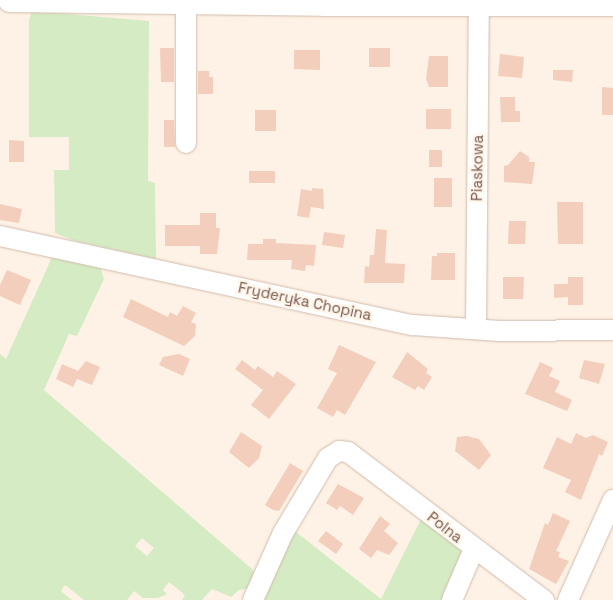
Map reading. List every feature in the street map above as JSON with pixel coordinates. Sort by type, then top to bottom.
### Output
[{"type":"street","points":[[9,2],[613,6]]},
{"type":"street","points":[[186,3],[186,143]]},
{"type":"street","name":"Piaskowa","points":[[476,330],[479,6]]},
{"type":"street","name":"Fryderyka Chopina","points":[[0,236],[413,325],[476,330],[613,330]]},
{"type":"street","name":"Polna","points":[[254,600],[282,533],[328,458],[336,451],[348,452],[544,600]]},
{"type":"street","points":[[568,600],[613,500]]},
{"type":"street","points":[[452,600],[474,549]]},
{"type":"green space","points":[[32,11],[149,21],[148,181],[155,183],[156,259],[75,241],[55,233],[54,170],[69,170],[69,137],[29,137],[29,20]]},
{"type":"green space","points":[[53,255],[99,264],[104,279],[77,336],[69,334],[44,390],[253,570],[255,575],[252,588],[239,590],[231,597],[212,589],[202,600],[182,600],[185,595],[169,582],[163,590],[167,594],[158,598],[143,598],[134,591],[127,600],[84,600],[65,585],[61,591],[72,600],[0,600],[0,354],[6,359]],"holes":[[[142,538],[154,548],[147,556],[135,546]]]},
{"type":"green space","points":[[422,517],[464,550],[442,600],[257,600],[291,528],[381,599]]},
{"type":"building","points":[[160,48],[174,48],[174,82],[161,82]]},
{"type":"building","points":[[369,48],[390,48],[390,67],[369,67]]},
{"type":"building","points":[[294,50],[320,50],[320,70],[294,69]]},
{"type":"building","points":[[500,54],[524,57],[522,78],[498,76]]},
{"type":"building","points":[[429,56],[448,56],[448,87],[429,87],[426,79]]},
{"type":"building","points":[[553,70],[573,70],[572,82],[553,80]]},
{"type":"building","points":[[198,71],[209,71],[209,77],[213,77],[213,94],[198,94]]},
{"type":"building","points":[[602,87],[613,88],[613,115],[602,115]]},
{"type":"building","points":[[500,97],[515,97],[515,111],[520,111],[520,122],[501,122]]},
{"type":"building","points":[[426,109],[451,109],[451,129],[426,129]]},
{"type":"building","points":[[255,110],[276,110],[276,131],[255,131]]},
{"type":"building","points":[[164,120],[174,120],[175,147],[164,147]]},
{"type":"building","points":[[9,140],[24,141],[24,162],[9,162]]},
{"type":"building","points":[[429,150],[442,150],[442,167],[429,167]]},
{"type":"building","points":[[520,151],[529,157],[529,162],[535,162],[532,184],[504,182],[504,166],[508,165]]},
{"type":"building","points":[[249,171],[275,171],[275,183],[249,183]]},
{"type":"building","points":[[434,178],[452,178],[452,207],[434,207]]},
{"type":"building","points":[[312,188],[323,189],[324,209],[311,207],[309,218],[297,216],[301,189],[312,191]]},
{"type":"building","points":[[557,202],[583,202],[583,244],[558,244]]},
{"type":"building","points":[[0,204],[22,209],[19,223],[0,220]]},
{"type":"building","points":[[200,213],[216,213],[216,228],[220,228],[217,254],[200,254],[200,246],[165,246],[165,225],[200,225]]},
{"type":"building","points":[[509,221],[526,221],[525,244],[508,244]]},
{"type":"building","points":[[376,229],[387,230],[385,263],[405,264],[404,283],[364,283],[365,266],[369,267],[370,255],[374,255]]},
{"type":"building","points":[[324,232],[345,235],[343,248],[322,245]]},
{"type":"building","points":[[263,239],[276,239],[276,243],[316,245],[314,266],[306,265],[305,271],[291,269],[292,260],[247,260],[248,244],[263,244]]},
{"type":"building","points":[[437,253],[455,253],[455,280],[431,280],[432,256],[437,256]]},
{"type":"building","points":[[7,270],[31,280],[20,305],[0,296],[0,285]]},
{"type":"building","points":[[503,277],[524,277],[523,299],[503,299]]},
{"type":"building","points":[[568,277],[583,277],[583,305],[568,305],[568,297],[554,298],[554,284],[568,284]]},
{"type":"building","points":[[131,299],[168,317],[170,312],[177,316],[183,306],[196,313],[191,322],[196,324],[195,336],[184,346],[123,317]]},
{"type":"building","points":[[339,345],[376,362],[345,415],[337,410],[333,417],[317,408],[337,373],[328,369]]},
{"type":"building","points":[[407,352],[428,369],[426,373],[432,377],[424,390],[418,386],[415,390],[392,377]]},
{"type":"building","points":[[179,354],[190,359],[183,376],[159,365],[163,357]]},
{"type":"building","points":[[242,360],[255,370],[258,366],[273,377],[277,371],[296,384],[269,419],[251,405],[263,390],[235,369]]},
{"type":"building","points":[[584,360],[605,364],[599,384],[579,378]]},
{"type":"building","points":[[86,361],[100,367],[92,385],[77,379],[73,387],[56,379],[62,364],[78,371]]},
{"type":"building","points":[[540,362],[553,368],[549,376],[560,381],[555,392],[572,400],[567,411],[525,394]]},
{"type":"building","points":[[241,432],[262,446],[259,458],[249,468],[229,452]]},
{"type":"building","points":[[576,433],[586,438],[593,435],[608,442],[602,456],[599,454],[581,500],[565,492],[571,480],[543,468],[557,437],[571,444]]},
{"type":"building","points":[[467,436],[479,439],[491,455],[479,470],[455,451],[457,437]]},
{"type":"building","points":[[290,463],[303,471],[279,511],[273,510],[265,505]]},
{"type":"building","points":[[338,484],[364,498],[353,515],[340,506],[337,510],[326,503]]},
{"type":"building","points":[[553,513],[570,521],[556,551],[560,552],[558,557],[569,561],[556,584],[529,569],[545,523],[548,525]]},
{"type":"building","points":[[380,516],[390,524],[384,531],[398,543],[389,555],[377,550],[371,558],[359,549]]},
{"type":"building","points":[[326,531],[343,544],[336,554],[318,541]]}]
